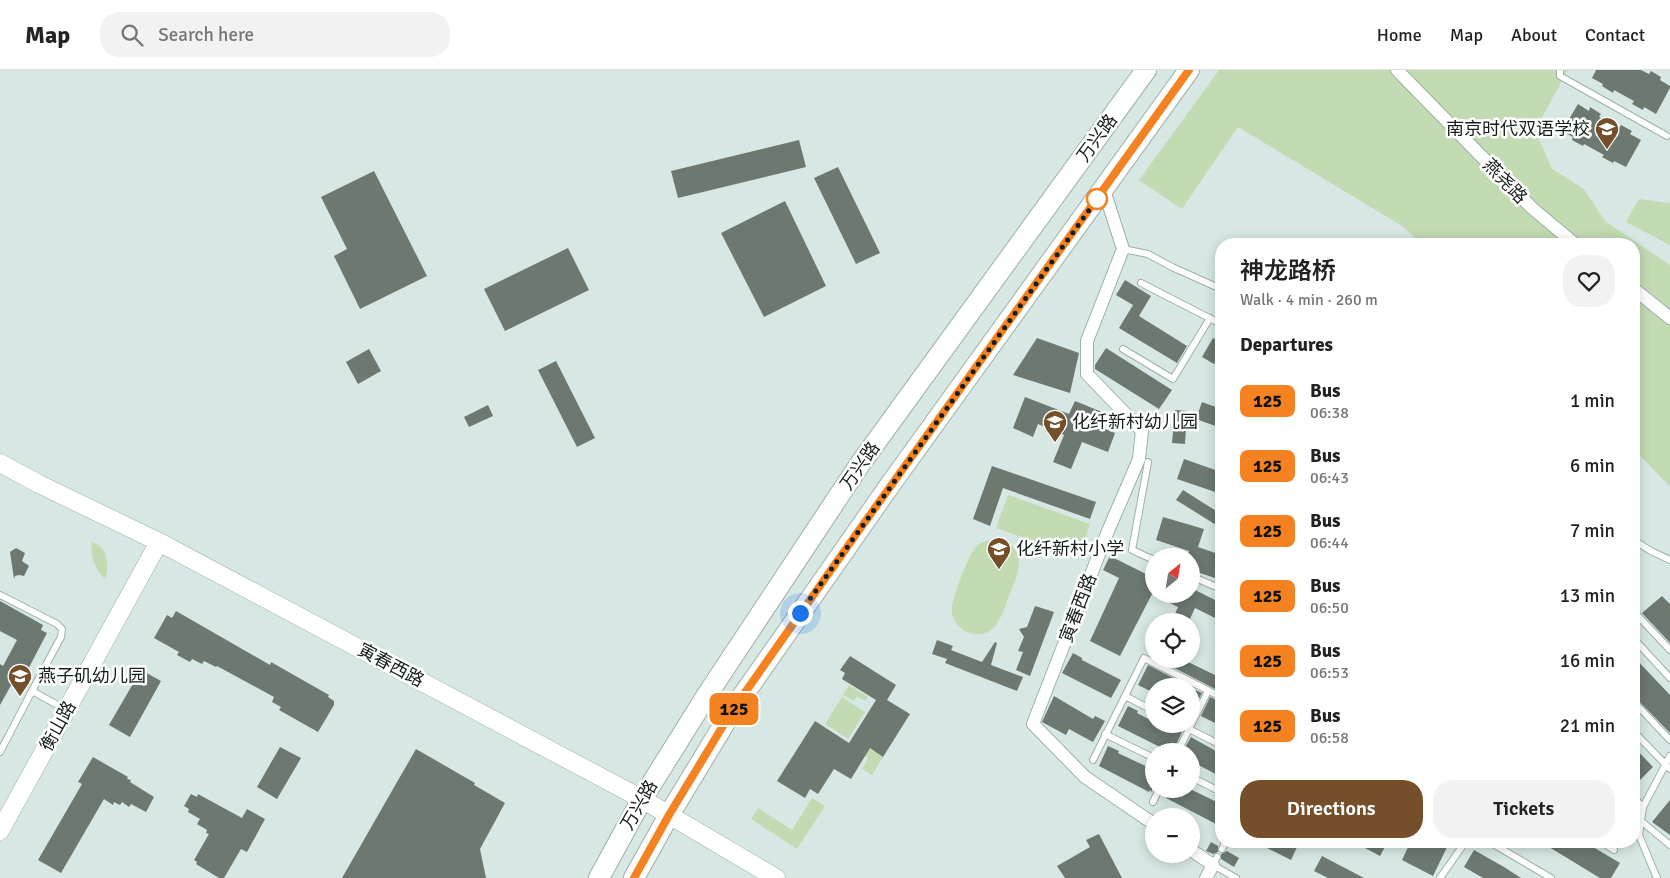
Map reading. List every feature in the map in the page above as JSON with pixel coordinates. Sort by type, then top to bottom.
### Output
[{"type":"main road","name":"万兴路","points":[[599,878],[642,799],[707,695],[860,464],[1146,70]]},
{"type":"main road","name":"万兴路","points":[[634,878],[669,815],[732,711],[817,588],[1189,70]]},
{"type":"street","name":"燕尧路","points":[[1397,70],[1532,208],[1568,238]]},
{"type":"street","points":[[1104,190],[1123,249]]},
{"type":"street","name":"寅春西路","points":[[1123,249],[1087,342],[1087,374],[1142,431],[1139,459],[1108,531],[1033,724],[1085,777],[1145,818]]},
{"type":"street","points":[[1640,294],[1670,318]]},
{"type":"street","name":"寅春西路","points":[[0,463],[159,542],[642,799],[776,878]]},
{"type":"street","name":"衡山路","points":[[0,831],[159,542]]},
{"type":"street","points":[[1200,854],[1215,861],[1206,878]]},
{"type":"lane","points":[[1560,70],[1560,76],[1667,136]]},
{"type":"lane","points":[[1123,249],[1148,254],[1215,286]]},
{"type":"lane","points":[[1141,283],[1215,321]]},
{"type":"lane","points":[[1123,349],[1173,379],[1210,318]]},
{"type":"lane","points":[[1145,556],[1132,550],[1148,462]]},
{"type":"lane","points":[[1640,544],[1670,560]]},
{"type":"lane","points":[[1200,580],[1215,586]]},
{"type":"lane","points":[[0,595],[57,624],[62,629],[61,637],[0,752]]},
{"type":"lane","points":[[1640,618],[1670,650]]},
{"type":"lane","points":[[1640,646],[1670,678]]},
{"type":"lane","points":[[1093,760],[1144,658],[1215,694]]},
{"type":"lane","points":[[1200,706],[1208,690]]},
{"type":"lane","points":[[32,691],[66,710]]},
{"type":"lane","points":[[1125,696],[1145,706]]},
{"type":"lane","points":[[1640,708],[1670,740]]},
{"type":"lane","points":[[1197,733],[1215,742]]},
{"type":"lane","points":[[1105,734],[1145,754]]},
{"type":"lane","points":[[1640,738],[1667,767]]},
{"type":"lane","points":[[1640,828],[1643,807],[1667,767],[1670,756]]},
{"type":"lane","points":[[1200,782],[1215,789]]},
{"type":"lane","points":[[1153,802],[1155,798]]},
{"type":"lane","points":[[1640,804],[1643,807]]},
{"type":"lane","points":[[1641,821],[1670,845]]},
{"type":"lane","points":[[1640,837],[1657,878]]},
{"type":"lane","points":[[1440,878],[1461,848]]},
{"type":"lane","points":[[1500,848],[1551,878]]},
{"type":"lane","points":[[1215,861],[1236,878]]},
{"type":"green space","points":[[1219,70],[1568,70],[1535,130],[1552,169],[1584,189],[1605,221],[1630,238],[1415,238],[1402,226],[1238,127],[1182,209],[1139,180]]},
{"type":"green space","points":[[1639,199],[1670,203],[1670,245],[1626,222]]},
{"type":"green space","points":[[1640,245],[1670,265],[1670,487],[1640,455]]},
{"type":"green space","points":[[1008,495],[1090,524],[1079,557],[996,528]]},
{"type":"green space","points":[[995,539],[1006,542],[1013,547],[1019,561],[1018,569],[1001,616],[994,628],[982,634],[974,634],[966,631],[955,622],[952,614],[953,603],[968,559],[981,543]]},
{"type":"green space","points":[[92,542],[97,544],[104,552],[107,563],[105,579],[98,571],[94,562]]},
{"type":"green space","points":[[849,685],[868,697],[865,701],[857,696],[854,701],[843,695]]},
{"type":"green space","points":[[842,697],[865,712],[848,739],[825,724]]},
{"type":"green space","points":[[859,741],[883,757],[872,775],[862,769],[868,758],[854,749]]},
{"type":"green space","points":[[812,798],[825,806],[797,849],[751,819],[758,808],[792,830]]},
{"type":"building","points":[[1596,70],[1641,70],[1649,74],[1651,71],[1661,77],[1660,80],[1670,86],[1670,88],[1656,114],[1644,107],[1643,110],[1632,104],[1634,101],[1614,90],[1613,93],[1602,86],[1603,84],[1592,78]]},
{"type":"building","points":[[1578,104],[1589,111],[1590,107],[1601,114],[1599,117],[1619,128],[1621,125],[1632,131],[1630,134],[1641,140],[1626,167],[1602,157],[1604,155],[1572,140],[1573,137],[1562,131]]},
{"type":"building","points":[[799,140],[806,167],[678,198],[671,171]]},
{"type":"building","points":[[838,167],[880,253],[856,264],[814,178]]},
{"type":"building","points":[[374,171],[427,276],[360,309],[334,256],[347,249],[321,197]]},
{"type":"building","points":[[785,201],[826,286],[764,317],[721,233]]},
{"type":"building","points":[[568,248],[589,290],[505,331],[484,289]]},
{"type":"building","points":[[1125,280],[1151,296],[1139,316],[1187,346],[1177,363],[1119,328],[1133,305],[1116,295]]},
{"type":"building","points":[[1037,338],[1079,353],[1070,393],[1013,375]]},
{"type":"building","points":[[1213,338],[1215,339],[1214,364],[1202,357]]},
{"type":"building","points":[[1106,348],[1172,390],[1159,409],[1095,369],[1095,365]]},
{"type":"building","points":[[369,349],[381,371],[358,384],[346,362]]},
{"type":"building","points":[[556,361],[595,438],[577,447],[538,370]]},
{"type":"building","points":[[1025,397],[1069,414],[1075,401],[1102,412],[1096,425],[1115,433],[1108,452],[1082,442],[1071,469],[1053,462],[1064,435],[1038,424],[1033,437],[1013,428]]},
{"type":"building","points":[[1202,402],[1215,407],[1215,426],[1196,419]]},
{"type":"building","points":[[488,405],[493,416],[469,427],[464,417]]},
{"type":"building","points":[[1175,410],[1187,411],[1185,444],[1172,443]]},
{"type":"building","points":[[1184,459],[1215,470],[1215,492],[1177,479]]},
{"type":"building","points":[[992,466],[1096,502],[1090,519],[1003,488],[990,526],[973,519]]},
{"type":"building","points":[[1183,490],[1215,510],[1215,524],[1176,500]]},
{"type":"building","points":[[1163,517],[1204,529],[1198,547],[1215,553],[1215,578],[1200,573],[1200,548],[1180,548],[1156,540]]},
{"type":"building","points":[[16,548],[25,553],[22,561],[29,566],[24,576],[15,576],[14,579],[10,552]]},
{"type":"building","points":[[1110,556],[1145,574],[1145,603],[1147,603],[1120,656],[1090,641],[1119,578],[1103,570]]},
{"type":"building","points":[[1200,592],[1215,600],[1215,618],[1195,608],[1193,613],[1175,613],[1178,607],[1170,603],[1200,603]]},
{"type":"building","points":[[1662,596],[1670,604],[1670,643],[1642,613]]},
{"type":"building","points":[[0,601],[43,625],[41,630],[47,633],[24,677],[18,673],[0,705],[0,664],[3,666],[17,640],[0,631]]},
{"type":"building","points":[[1035,606],[1054,612],[1030,676],[1016,670],[1023,652],[1018,651],[1024,637],[1019,629],[1027,627]]},
{"type":"building","points":[[176,611],[270,665],[271,662],[329,695],[328,697],[334,701],[334,705],[318,732],[279,710],[281,707],[272,702],[274,697],[217,666],[204,661],[202,664],[192,659],[190,662],[177,655],[179,652],[154,638],[167,615],[172,618]]},
{"type":"building","points":[[937,640],[953,646],[951,650],[982,662],[995,642],[997,643],[991,665],[1023,677],[1017,691],[945,663],[947,659],[932,654]]},
{"type":"building","points":[[1073,653],[1082,658],[1082,660],[1121,680],[1111,698],[1062,673]]},
{"type":"building","points":[[850,656],[896,685],[887,700],[910,714],[883,757],[870,748],[851,779],[834,769],[818,794],[810,789],[805,798],[777,781],[815,721],[849,743],[876,700],[842,679],[845,673],[840,670]]},
{"type":"building","points":[[1640,663],[1670,695],[1670,733],[1640,702]]},
{"type":"building","points":[[1146,668],[1154,668],[1173,678],[1145,678],[1145,688],[1138,685]]},
{"type":"building","points":[[1174,668],[1200,668],[1215,675],[1215,689],[1200,681],[1200,678],[1194,678]]},
{"type":"building","points":[[141,670],[161,681],[130,737],[109,725]]},
{"type":"building","points":[[1054,696],[1093,719],[1095,716],[1105,721],[1093,742],[1069,729],[1066,735],[1042,722]]},
{"type":"building","points":[[1210,697],[1215,699],[1215,723],[1201,716]]},
{"type":"building","points":[[1128,706],[1145,717],[1145,733],[1182,733],[1177,743],[1152,743],[1118,726]]},
{"type":"building","points":[[1191,737],[1215,751],[1215,774],[1200,766],[1200,743],[1188,743]]},
{"type":"building","points":[[1108,746],[1119,751],[1118,753],[1145,766],[1145,790],[1099,766]]},
{"type":"building","points":[[280,747],[301,758],[277,799],[257,787]]},
{"type":"building","points":[[416,749],[475,783],[474,785],[505,803],[480,849],[486,878],[342,878]]},
{"type":"building","points":[[1640,753],[1653,767],[1640,780]]},
{"type":"building","points":[[93,757],[128,777],[127,779],[131,780],[130,782],[154,797],[146,812],[131,804],[129,807],[122,802],[120,805],[114,802],[113,805],[104,799],[61,873],[38,860],[82,784],[78,782]]},
{"type":"building","points":[[191,794],[197,797],[198,794],[242,818],[247,809],[265,819],[247,852],[241,849],[224,878],[219,878],[196,864],[197,862],[194,860],[209,834],[206,833],[207,830],[197,824],[200,819],[188,812],[189,809],[184,806]]},
{"type":"building","points":[[1200,794],[1215,801],[1215,823],[1200,816],[1200,808],[1185,808],[1166,798],[1200,798]]},
{"type":"building","points":[[1670,800],[1670,835],[1652,822]]},
{"type":"building","points":[[1099,834],[1122,878],[1065,878],[1057,866],[1090,847],[1086,840]]},
{"type":"building","points":[[1211,842],[1215,844],[1215,848],[1218,848],[1218,852],[1213,854],[1206,851]]},
{"type":"building","points":[[1267,848],[1297,848],[1291,860]]},
{"type":"building","points":[[1365,848],[1384,848],[1380,856]]},
{"type":"building","points":[[1408,848],[1447,848],[1433,876],[1402,860]]},
{"type":"building","points":[[1551,848],[1595,848],[1620,863],[1611,878],[1600,878]]},
{"type":"building","points":[[1474,850],[1521,878],[1483,878],[1464,867]]},
{"type":"building","points":[[1227,851],[1239,858],[1234,867],[1221,859],[1221,854]]},
{"type":"building","points":[[1322,856],[1364,878],[1328,878],[1314,871]]},
{"type":"bus line","name":"125","points":[[634,878],[669,815],[732,711],[823,580],[1189,70]]},
{"type":"place","name":"南京时代双语学校","points":[[1607,150]]},
{"type":"place","name":"化纤新村幼儿园","points":[[1055,443]]},
{"type":"place","name":"化纤新村小学","points":[[999,570]]},
{"type":"place","name":"燕子矶幼儿园","points":[[20,697]]},
{"type":"route","points":[[800,613],[1097,199]]}]
